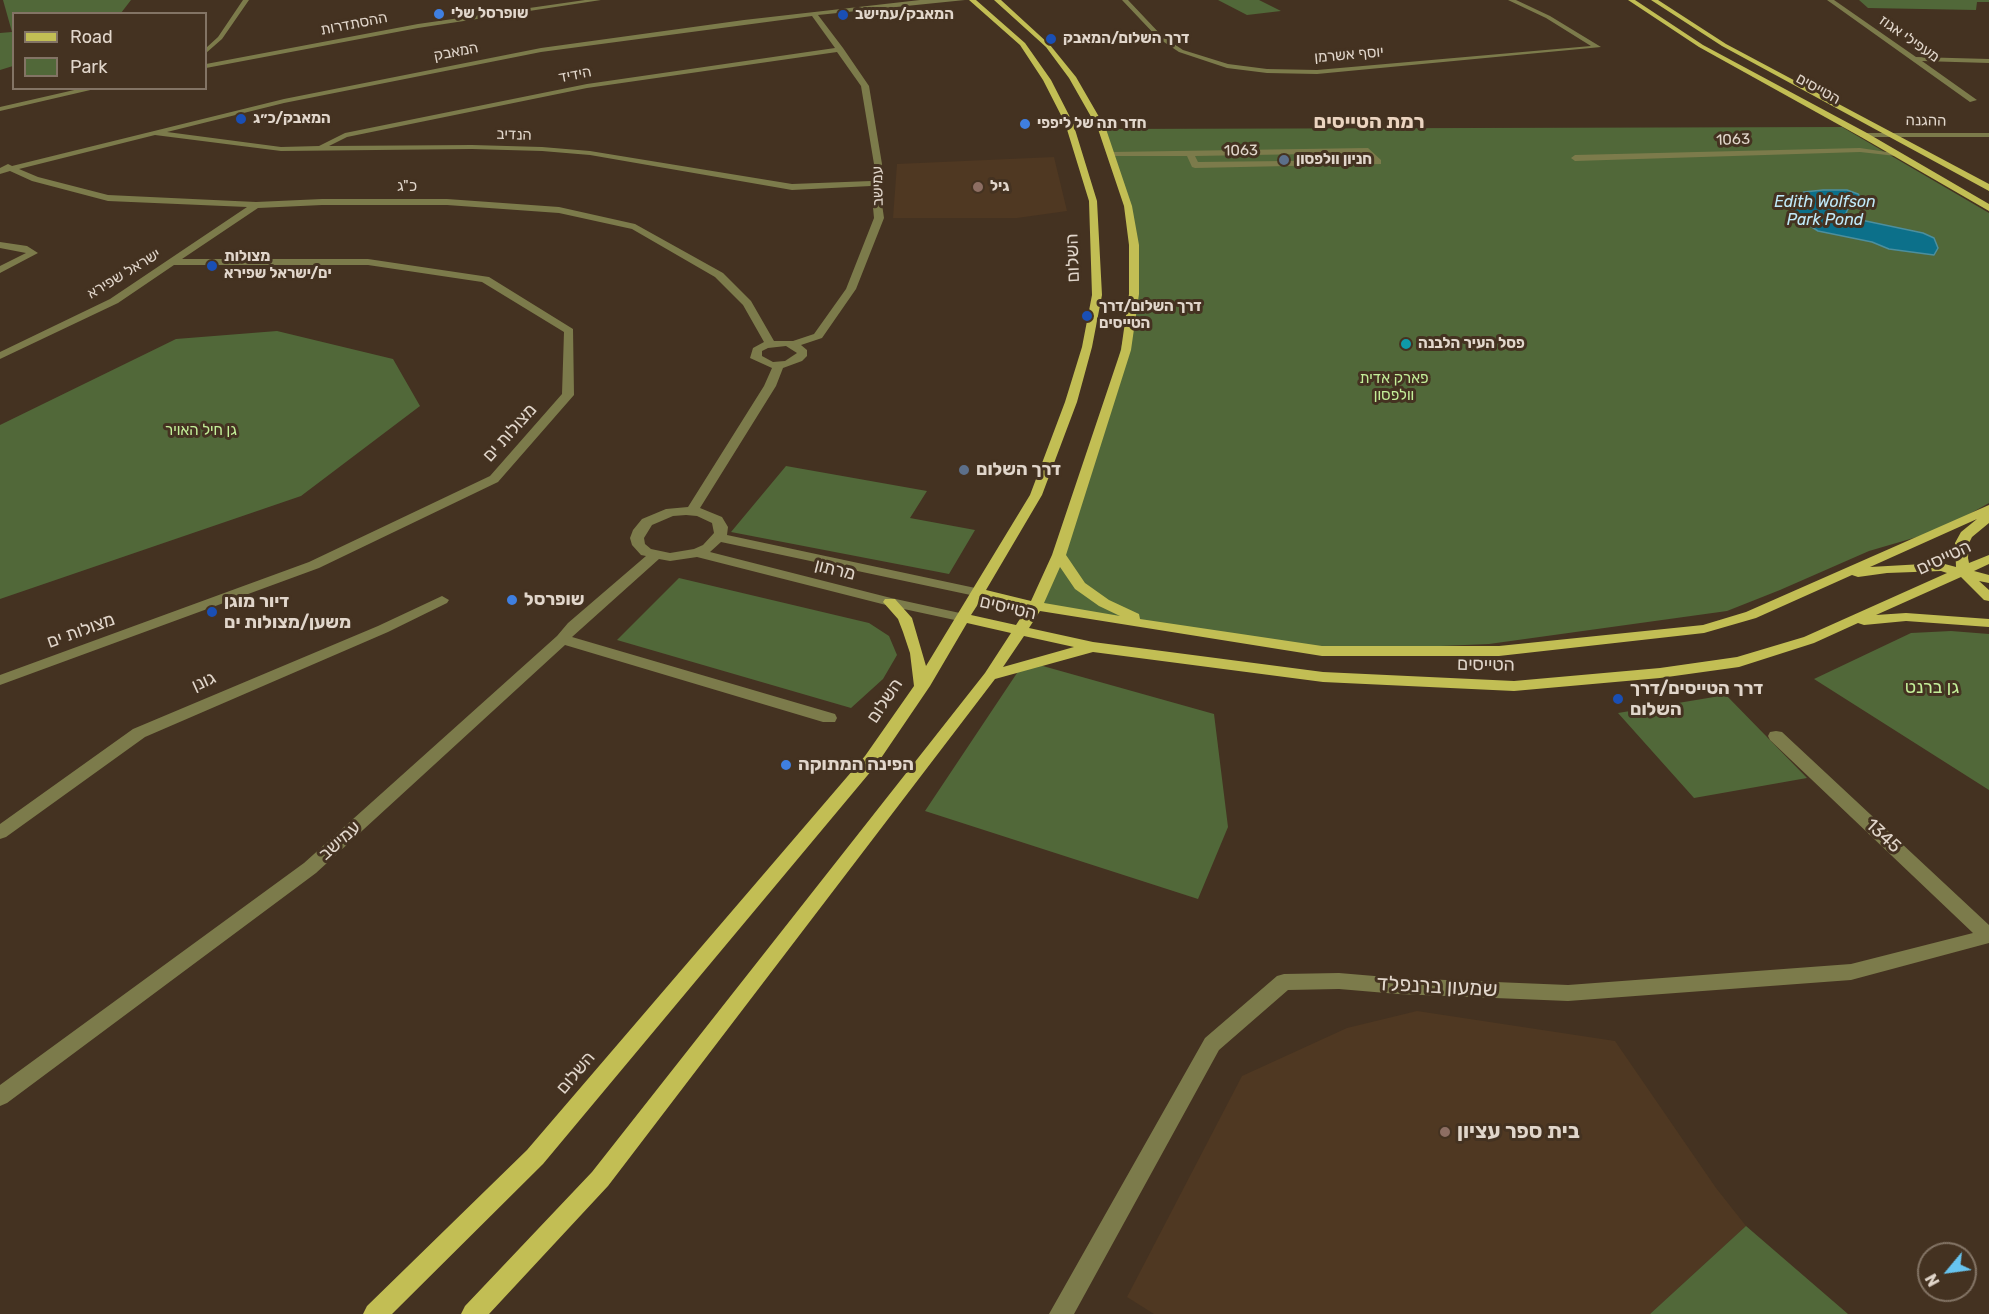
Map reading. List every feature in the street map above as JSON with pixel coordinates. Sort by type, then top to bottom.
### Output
[{"type":"main road","name":"השלום","points":[[375,1314],[535,1157],[871,760],[922,686],[1036,495],[1071,402],[1097,295],[1093,201],[1069,123],[1047,80],[1023,44],[972,0]]},
{"type":"main road","points":[[472,1314],[600,1179],[990,676],[1036,606],[1059,555],[1126,350],[1134,294],[1134,245],[1128,206],[1102,129],[1072,77],[1048,46],[997,0]]},
{"type":"main road","name":"הטייסים","points":[[1631,0],[1701,46],[1878,143],[1989,208]]},
{"type":"main road","name":"הטייסים","points":[[1654,0],[1724,45],[1989,188]]},
{"type":"main road","name":"הטייסים","points":[[980,592],[1036,606],[1322,651],[1499,651],[1704,629],[1751,615],[1989,509]]},
{"type":"main road","points":[[1989,516],[1971,530],[1962,543],[1961,558],[1964,571],[1976,587],[1989,597]]},
{"type":"main road","points":[[1059,555],[1080,586],[1104,603],[1154,626]]},
{"type":"main road","name":"הטייסים","points":[[964,618],[1093,647],[1323,676],[1514,686],[1660,673],[1739,662],[1809,640],[1989,559]]},
{"type":"main road","points":[[1840,576],[1927,566],[1964,571],[1989,579]]},
{"type":"main road","points":[[890,602],[905,618],[917,653],[922,686]]},
{"type":"main road","points":[[1850,623],[1906,617],[1989,623]]},
{"type":"main road","points":[[990,676],[1093,647]]},
{"type":"street","points":[[207,50],[220,38],[246,0]]},
{"type":"street","name":"ההסתדרות","points":[[207,66],[418,26],[598,0]]},
{"type":"street","name":"המאבק","points":[[924,2],[936,0]]},
{"type":"street","name":"המאבק","points":[[0,171],[150,132],[306,96],[541,50],[744,21],[962,0]]},
{"type":"street","name":"יוסף אשרמן","points":[[1125,0],[1160,37],[1181,51],[1227,66],[1267,71],[1317,72],[1598,46],[1511,0]]},
{"type":"street","name":"מעפילי אגוז","points":[[1830,0],[1973,100]]},
{"type":"street","points":[[511,5],[519,10]]},
{"type":"street","name":"עמישב","points":[[795,344],[818,336],[851,289],[879,218],[876,183],[878,164],[866,86],[814,14]]},
{"type":"street","name":"הידיד","points":[[320,148],[345,135],[587,86],[841,49]]},
{"type":"street","points":[[1915,59],[1989,61]]},
{"type":"street","name":"ההסתדרות","points":[[207,61],[223,62]]},
{"type":"street","points":[[0,109],[87,90]]},
{"type":"street","name":"הנדיב","points":[[150,132],[281,149],[472,147],[542,149],[590,153],[792,187],[876,183]]},
{"type":"street","name":"ההגנה","points":[[1863,135],[1989,135]]},
{"type":"street","name":"1063","points":[[1860,150],[1878,143]]},
{"type":"street","name":"1063","points":[[1575,158],[1860,150],[1896,154]]},
{"type":"street","name":"1063","points":[[1111,154],[1190,154],[1195,165],[1378,162]]},
{"type":"street","name":"כ\"ג","points":[[0,163],[35,179],[108,198],[256,205],[322,202],[447,202],[559,210],[635,227],[719,275],[747,303],[770,344]]},
{"type":"street","name":"ישראל שפירא","points":[[0,356],[114,301],[256,205]]},
{"type":"street","points":[[0,245],[24,248],[33,253],[0,270]]},
{"type":"street","name":"מצולות ים","points":[[0,680],[314,565],[494,479],[568,395],[569,331],[485,279],[368,262],[173,262]]},
{"type":"street","points":[[770,344],[795,344],[802,350],[801,357],[792,362],[779,365],[766,364],[756,358],[757,350],[770,344]]},
{"type":"street","points":[[692,511],[770,386],[779,365]]},
{"type":"street","points":[[692,511],[710,515],[717,520],[721,527],[719,537],[708,548],[697,553],[670,557],[655,555],[639,545],[637,538],[647,522],[658,516],[671,512],[692,511]]},
{"type":"street","name":"מרתון","points":[[719,537],[980,592]]},
{"type":"street","name":"מרתון","points":[[697,553],[890,602],[964,618]]},
{"type":"street","name":"עמישב","points":[[0,1096],[310,868],[562,639],[573,626],[655,555]]},
{"type":"street","name":"גונן","points":[[0,833],[139,733],[383,629],[442,600]]},
{"type":"street","points":[[562,639],[829,718]]},
{"type":"street","name":"1345","points":[[1776,736],[1989,936]]},
{"type":"street","name":"שמעון ברנפלד","points":[[1061,1314],[1212,1044],[1284,982],[1339,981],[1398,986],[1568,993],[1851,972],[1989,936]]},
{"type":"shaded area","name":"גיל","points":[[1054,157],[1067,211],[1017,218],[893,218],[897,164]]},
{"type":"shaded area","name":"בית ספר עציון","points":[[1417,1011],[1615,1041],[1716,1188],[1746,1226],[1650,1314],[1154,1314],[1127,1297],[1242,1076],[1347,1028]]},
{"type":"green space","points":[[3,0],[131,0],[122,12],[12,12],[12,32]]},
{"type":"green space","points":[[1218,0],[1259,0],[1281,11],[1247,15]]},
{"type":"green space","points":[[1859,0],[1989,0],[1989,2],[1977,2],[1976,10],[1868,8]]},
{"type":"green space","points":[[12,32],[12,66],[0,70],[0,33]]},
{"type":"green space","name":"פארק אדית וולפסון","points":[[1842,127],[1989,213],[1989,503],[1941,530],[1869,551],[1727,611],[1489,644],[1322,651],[1036,606],[1104,420],[1134,294],[1125,198],[1102,129]]},
{"type":"green space","name":"גן חיל האויר","points":[[277,331],[393,359],[420,406],[301,496],[0,599],[0,425],[176,339]]},
{"type":"green space","points":[[786,466],[927,491],[910,518],[975,530],[949,574],[731,532]]},
{"type":"green space","points":[[679,578],[869,623],[889,636],[897,655],[883,679],[851,708],[617,640]]},
{"type":"green space","name":"גן ברנט","points":[[1951,631],[1989,634],[1989,790],[1814,679],[1911,633]]},
{"type":"green space","points":[[1025,661],[1214,714],[1228,827],[1198,899],[925,811]]},
{"type":"green space","points":[[1726,695],[1807,778],[1694,798],[1618,713]]},
{"type":"green space","points":[[1746,1226],[1848,1314],[1650,1314]]},
{"type":"water","name":"Edith Wolfson Park Pond","points":[[1847,190],[1858,194],[1862,199],[1850,205],[1846,213],[1861,220],[1923,233],[1934,238],[1938,248],[1934,255],[1889,249],[1872,242],[1818,231],[1792,214],[1791,205],[1794,198],[1804,192]]},
{"type":"place","name":"שופרסל שלי","points":[[439,14]]},
{"type":"place","name":"המאבק/עמישב","points":[[843,15]]},
{"type":"place","name":"דרך השלום/המאבק","points":[[1051,39]]},
{"type":"place","name":"המאבק/כ״ג","points":[[241,119]]},
{"type":"place","name":"חדר תה של ליפפי","points":[[1025,124]]},
{"type":"place","name":"חניון וולפסון","points":[[1284,160]]},
{"type":"place","name":"גיל","points":[[978,187]]},
{"type":"place","name":"מצולות ים/ישראל שפירא","points":[[212,266]]},
{"type":"place","name":"דרך השלום/דרך הטייסים","points":[[1087,316]]},
{"type":"place","name":"פסל העיר הלבנה","points":[[1406,344]]},
{"type":"place","name":"דרך השלום","points":[[964,470]]},
{"type":"place","name":"שופרסל","points":[[512,600]]},
{"type":"place","name":"דיור מוגן משען/מצולות ים","points":[[212,612]]},
{"type":"place","name":"דרך הטייסים/דרך השלום","points":[[1618,699]]},
{"type":"place","name":"הפינה המתוקה","points":[[786,765]]},
{"type":"place","name":"בית ספר עציון","points":[[1445,1132]]},
{"type":"district","name":"רמת הטייסים","points":[[1369,122]]}]
